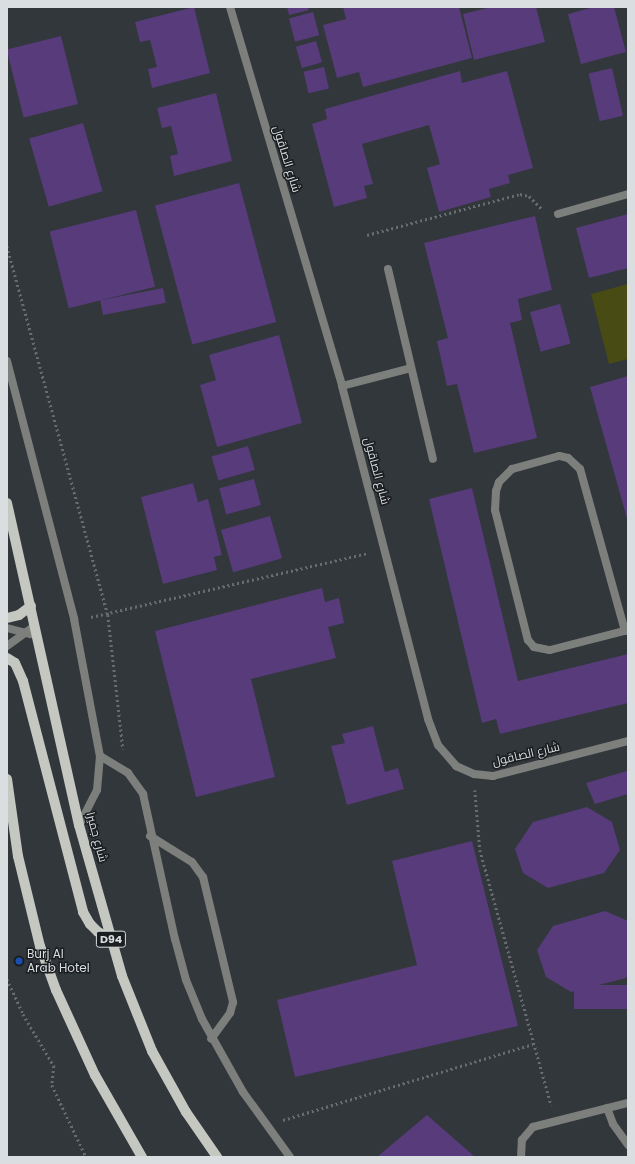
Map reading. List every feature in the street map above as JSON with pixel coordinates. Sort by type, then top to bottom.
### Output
[{"type":"main road","name":"شارع جميرا","points":[[7,503],[31,606],[31,629],[38,637],[79,824],[124,983],[152,1051],[186,1112],[217,1157]]},
{"type":"main road","points":[[7,618],[19,616],[31,606]]},
{"type":"main road","points":[[7,658],[15,663],[23,681],[83,912],[90,924],[98,932],[110,937]]},
{"type":"main road","points":[[7,779],[18,856],[40,946],[56,990],[95,1075],[142,1157]]},
{"type":"street","name":"شارع الصاقول","points":[[230,7],[342,386],[432,732],[446,756],[456,766],[474,774],[494,776],[628,741]]},
{"type":"street","points":[[558,214],[628,194]]},
{"type":"street","points":[[388,269],[433,459]]},
{"type":"street","points":[[7,361],[74,619],[100,756],[97,790],[92,803],[79,824]]},
{"type":"street","points":[[342,386],[411,368]]},
{"type":"street","points":[[559,456],[568,458],[580,469],[627,631],[550,650],[534,646],[528,640],[495,510],[496,491],[499,482],[512,469],[559,456]]},
{"type":"street","points":[[7,628],[31,629]]},
{"type":"street","points":[[7,646],[31,629]]},
{"type":"street","points":[[100,756],[124,770],[143,794],[150,836],[186,980],[211,1038],[266,1125],[290,1157]]},
{"type":"street","points":[[150,836],[192,862],[203,877],[233,1002],[230,1013],[211,1038]]},
{"type":"street","points":[[521,1157],[522,1140],[526,1133],[533,1127],[628,1103]]},
{"type":"street","points":[[607,1108],[613,1124],[628,1144]]},
{"type":"path","points":[[368,235],[520,194],[529,196],[546,212],[558,214]]},
{"type":"path","points":[[7,246],[108,615],[120,704],[124,770]]},
{"type":"path","points":[[74,619],[108,615],[385,550]]},
{"type":"path","points":[[474,774],[480,850],[533,1044],[556,1121]]},
{"type":"path","points":[[7,979],[23,1014],[54,1066],[52,1085],[86,1157]]},
{"type":"path","points":[[266,1125],[533,1044]]},
{"type":"shaded area","points":[[628,284],[628,359],[609,364],[591,294]]},
{"type":"building","points":[[194,7],[210,73],[152,88],[148,69],[157,67],[150,40],[140,42],[135,22]]},
{"type":"building","points":[[287,7],[308,7],[309,10],[289,15]]},
{"type":"building","points":[[343,7],[459,7],[472,58],[363,87],[359,72],[337,78],[323,25],[346,19]]},
{"type":"building","points":[[491,7],[536,7],[545,42],[474,60],[463,14]]},
{"type":"building","points":[[594,7],[614,7],[626,52],[581,64],[568,14]]},
{"type":"building","points":[[313,12],[319,35],[295,42],[289,18]]},
{"type":"building","points":[[61,36],[78,104],[24,117],[7,49]]},
{"type":"building","points":[[316,41],[322,62],[302,68],[296,47]]},
{"type":"building","points":[[324,67],[329,88],[308,93],[304,72]]},
{"type":"building","points":[[612,68],[623,116],[600,121],[589,73]]},
{"type":"building","points":[[460,71],[462,83],[507,71],[533,168],[508,175],[510,183],[489,189],[491,197],[439,212],[427,168],[440,164],[429,125],[362,144],[373,184],[364,186],[367,198],[334,207],[312,124],[327,119],[325,109]]},
{"type":"building","points":[[216,93],[232,161],[174,176],[170,156],[178,154],[171,126],[162,128],[157,108]]},
{"type":"building","points":[[83,123],[103,191],[49,207],[29,138]]},
{"type":"building","points":[[239,183],[276,322],[192,345],[155,206]]},
{"type":"building","points":[[136,210],[155,287],[69,308],[50,232]]},
{"type":"building","points":[[628,214],[628,268],[589,278],[576,228]]},
{"type":"building","points":[[535,216],[552,290],[518,299],[522,320],[510,323],[537,438],[474,453],[457,384],[447,386],[437,341],[448,338],[424,243]]},
{"type":"building","points":[[163,288],[166,303],[103,315],[100,300]]},
{"type":"building","points":[[560,304],[571,344],[541,352],[530,312]]},
{"type":"building","points":[[279,335],[302,423],[217,447],[200,385],[216,380],[209,355]]},
{"type":"building","points":[[628,376],[628,522],[590,387]]},
{"type":"building","points":[[248,446],[255,470],[218,481],[211,456]]},
{"type":"building","points":[[254,479],[261,505],[226,514],[219,488]]},
{"type":"building","points":[[193,483],[198,502],[208,499],[222,555],[214,557],[217,570],[163,584],[141,497]]},
{"type":"building","points":[[472,488],[518,681],[628,654],[628,703],[500,734],[496,719],[482,723],[429,499]]},
{"type":"building","points":[[270,516],[282,558],[233,572],[221,530]]},
{"type":"building","points":[[322,588],[325,602],[339,598],[344,623],[328,627],[336,658],[251,679],[275,777],[196,797],[155,631]]},
{"type":"building","points":[[373,726],[385,772],[398,768],[404,789],[347,805],[331,746],[345,743],[342,734]]},
{"type":"building","points":[[627,771],[628,794],[595,804],[586,783]]},
{"type":"building","points":[[587,807],[612,822],[620,850],[604,873],[548,888],[523,873],[515,849],[533,822]]},
{"type":"building","points":[[472,841],[518,1026],[295,1077],[277,1000],[417,965],[392,861]]},
{"type":"building","points":[[605,911],[628,921],[628,974],[626,978],[571,992],[546,977],[537,950],[553,926]]},
{"type":"building","points":[[574,985],[628,985],[628,1009],[574,1009]]},
{"type":"building","points":[[427,1115],[475,1157],[377,1157]]},
{"type":"place","name":"Burj Al Arab Hotel","points":[[19,961]]}]
